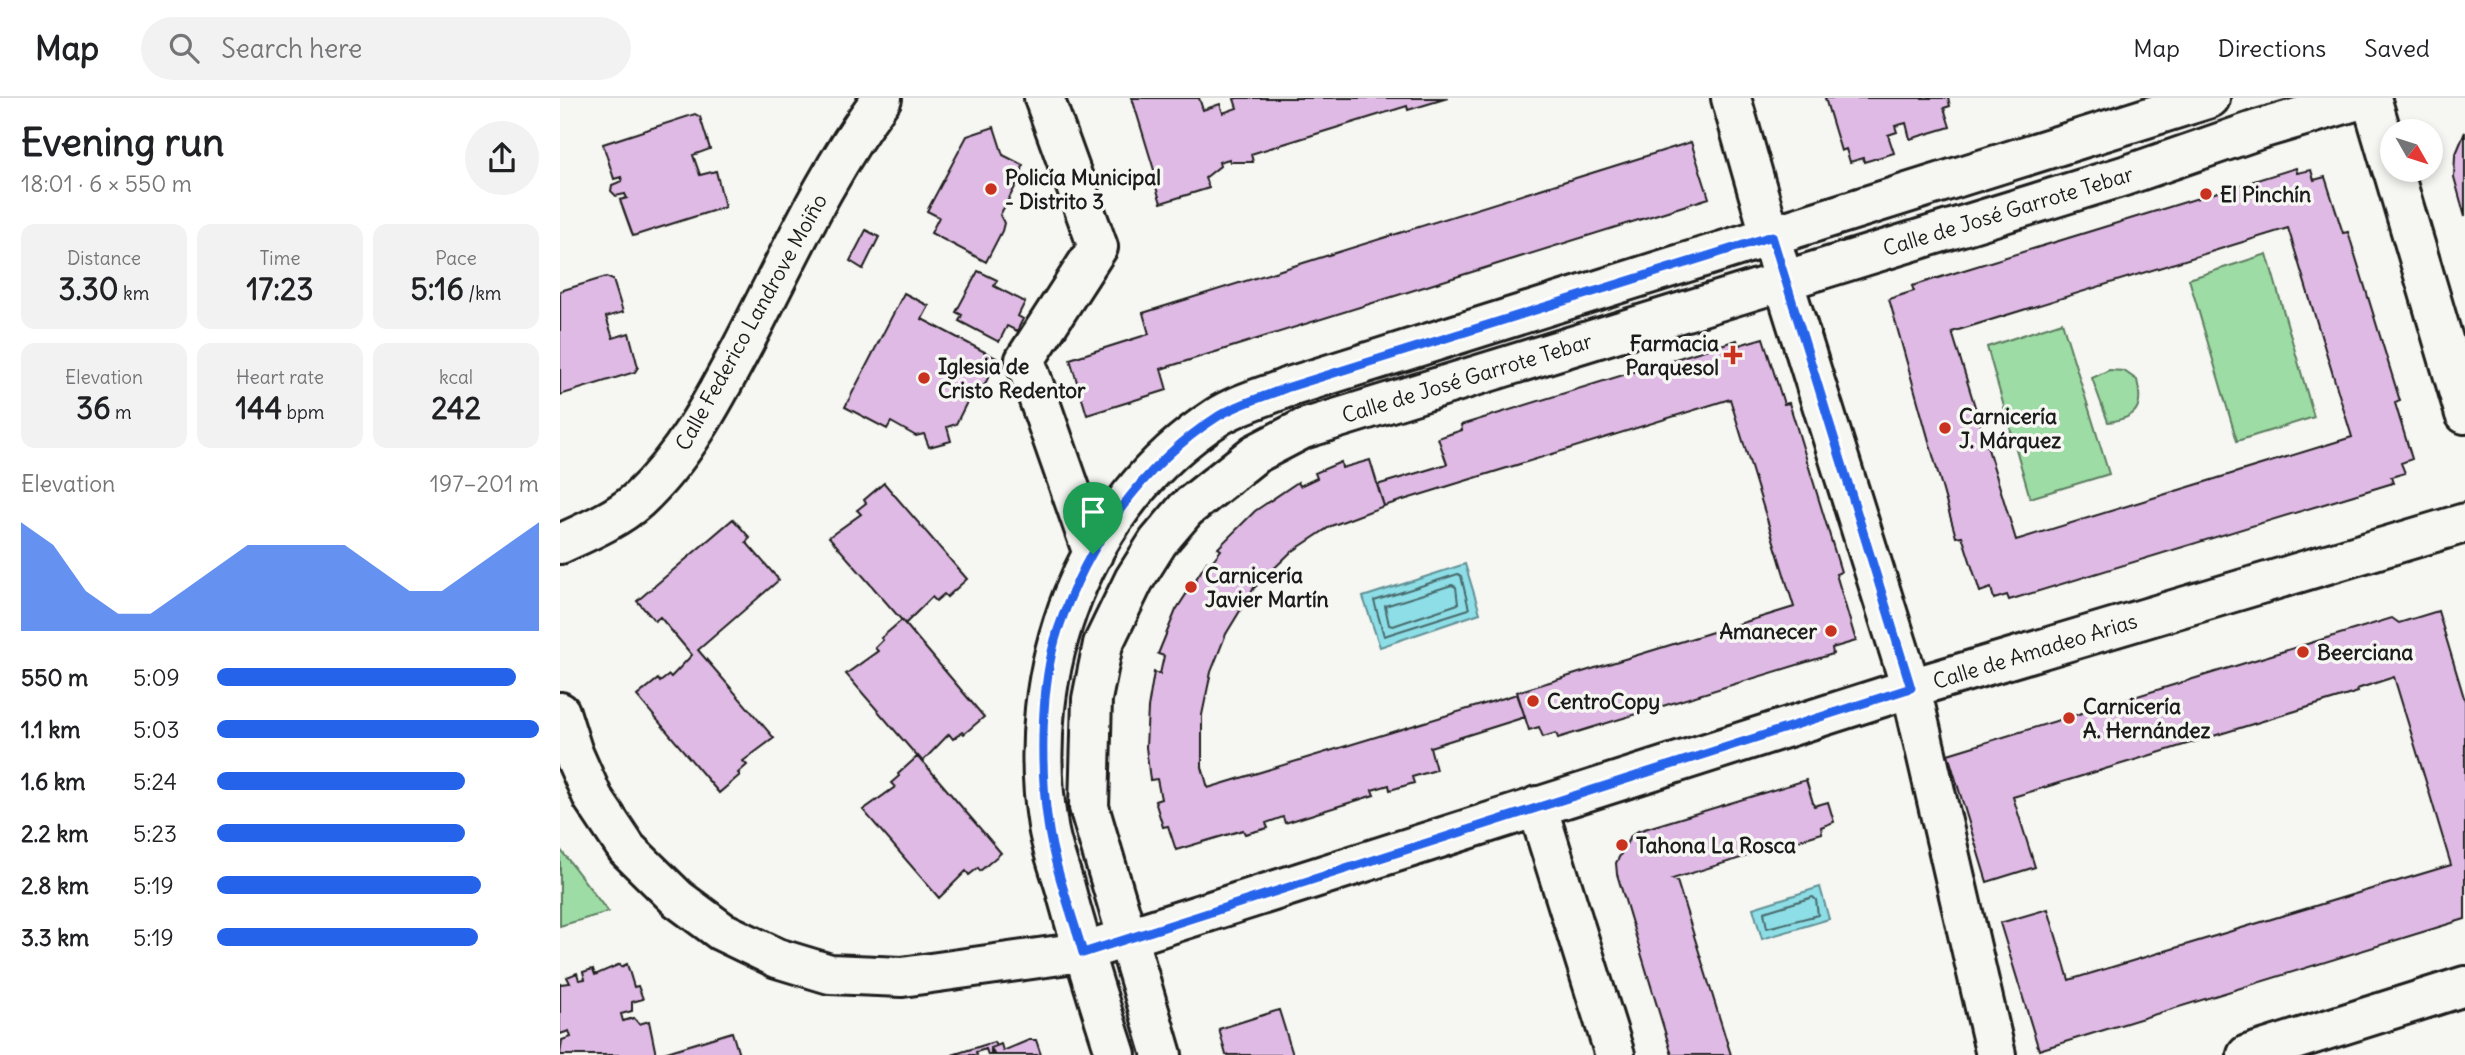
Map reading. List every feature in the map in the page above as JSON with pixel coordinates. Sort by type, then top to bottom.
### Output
[{"type":"street","name":"Calle Federico Landrove Moiño","points":[[560,544],[594,528],[637,501],[683,451],[722,384],[851,139],[882,98]]},
{"type":"street","points":[[1044,98],[1098,247],[1025,360],[1093,554]]},
{"type":"street","points":[[1731,98],[1783,280],[1911,688],[1996,1055]]},
{"type":"street","points":[[1116,1055],[1083,953],[1048,827],[1043,780],[1047,684],[1058,630],[1093,554],[1121,508],[1165,455],[1219,415],[1368,361],[2210,98]]},
{"type":"street","name":"Calle de José Garrote Tebar","points":[[1162,1055],[1089,807],[1092,699],[1103,644],[1123,600],[1158,542],[1186,509],[1255,454],[1303,429],[2124,176],[2257,130],[2365,98]]},
{"type":"street","points":[[2371,98],[2380,128]]},
{"type":"street","points":[[2396,182],[2465,414]]},
{"type":"street","name":"Calle de Amadeo Arias","points":[[560,712],[573,753],[593,799],[627,849],[678,899],[721,931],[777,958],[830,974],[902,977],[1083,953],[1126,937],[1911,688],[2465,523]]},
{"type":"street","points":[[1537,806],[1615,1055]]},
{"type":"street","points":[[2247,1055],[2465,986]]},
{"type":"green space","points":[[2267,254],[2314,417],[2237,441],[2189,279]]},
{"type":"green space","points":[[2062,322],[2109,474],[2030,498],[1987,347]]},
{"type":"green space","points":[[2109,370],[2124,371],[2137,380],[2139,398],[2136,410],[2131,415],[2108,422],[2092,378]]},
{"type":"green space","points":[[560,849],[608,912],[560,926]]},
{"type":"water","points":[[1465,564],[1480,613],[1380,647],[1363,597]]},
{"type":"water","points":[[1820,887],[1829,919],[1762,939],[1753,908]]},
{"type":"building","points":[[1132,98],[1199,98],[1203,110],[1220,104],[1223,113],[1237,108],[1234,99],[1237,98],[1448,98],[1408,110],[1407,106],[1251,154],[1253,162],[1230,162],[1229,159],[1219,162],[1220,166],[1205,178],[1209,188],[1161,203],[1155,184],[1158,183]]},
{"type":"building","points":[[1825,98],[1948,98],[1950,106],[1944,108],[1950,127],[1910,139],[1906,123],[1895,126],[1897,132],[1888,135],[1894,153],[1864,162],[1863,158],[1850,162],[1846,149],[1841,151]]},
{"type":"building","points":[[695,114],[700,117],[710,149],[693,155],[700,175],[716,171],[725,207],[633,236],[620,200],[627,198],[625,194],[616,196],[611,191],[612,185],[622,181],[621,177],[614,179],[603,144]]},
{"type":"building","points":[[994,127],[1003,155],[1023,165],[1021,176],[1000,215],[1004,223],[1002,231],[986,262],[931,233],[939,217],[927,211],[967,136]]},
{"type":"building","points":[[2465,132],[2465,217],[2454,177],[2455,156]]},
{"type":"building","points":[[1691,142],[1709,198],[1161,369],[1167,390],[1087,415],[1070,359],[1149,334],[1143,313]]},
{"type":"building","points":[[2296,168],[2297,173],[2311,170],[2314,180],[2325,177],[2343,233],[2348,232],[2400,401],[2395,403],[2412,459],[2401,463],[2405,473],[2391,477],[2393,483],[2009,600],[2007,595],[1994,599],[1991,588],[1980,592],[1962,536],[1956,537],[1889,299],[1914,291],[1912,286]],"holes":[[[2288,228],[2352,437],[2016,540],[1952,332]]]},
{"type":"building","points":[[866,230],[879,237],[863,269],[850,261]]},
{"type":"building","points":[[978,271],[997,280],[994,286],[1025,302],[1018,316],[1023,319],[1017,331],[1007,326],[999,342],[959,321],[962,315],[956,312]]},
{"type":"building","points":[[606,277],[613,280],[623,312],[606,317],[613,338],[629,333],[638,367],[635,372],[560,395],[560,291]]},
{"type":"building","name":"Iglesia de Cristo Redentor","points":[[904,293],[929,306],[922,319],[998,359],[976,401],[969,398],[956,424],[947,427],[951,441],[929,447],[924,434],[916,436],[891,422],[887,429],[845,407]]},
{"type":"building","points":[[1763,338],[1784,404],[1789,403],[1796,425],[1841,572],[1836,574],[1856,641],[1832,648],[1833,654],[1558,738],[1556,733],[1543,737],[1539,727],[1529,730],[1517,692],[1794,607],[1730,399],[1384,506],[1377,485],[1447,464],[1438,438],[1462,430],[1461,425],[1737,340],[1739,345]]},
{"type":"building","points":[[1370,460],[1384,506],[1331,526],[1290,553],[1254,588],[1226,634],[1211,672],[1202,715],[1202,767],[1208,788],[1517,694],[1525,717],[1430,747],[1436,770],[1412,777],[1414,783],[1390,790],[1389,785],[1372,790],[1374,795],[1285,823],[1283,817],[1266,823],[1268,828],[1245,834],[1243,830],[1176,850],[1168,826],[1163,827],[1155,801],[1161,799],[1157,779],[1150,780],[1146,747],[1148,708],[1154,672],[1160,674],[1164,656],[1158,654],[1176,610],[1207,562],[1210,564],[1221,550],[1218,548],[1255,511],[1298,482],[1300,486],[1317,478],[1315,473],[1341,462],[1342,468]]},
{"type":"building","points":[[884,483],[967,579],[947,597],[944,594],[936,601],[932,597],[905,624],[829,537],[861,514],[857,510],[866,503],[864,500]]},
{"type":"building","points":[[733,519],[750,538],[746,542],[779,580],[698,650],[774,738],[743,761],[747,765],[738,773],[740,775],[719,793],[637,696],[658,679],[660,682],[669,675],[671,677],[692,655],[660,617],[655,621],[637,601]]},
{"type":"building","points":[[2438,611],[2465,701],[2465,919],[2039,1050],[2000,923],[2048,909],[2069,980],[2451,865],[2394,677],[2357,689],[2358,692],[2013,797],[2035,867],[1987,882],[1948,754],[2392,618],[2399,623]]},
{"type":"building","points":[[902,620],[984,717],[964,734],[962,732],[953,739],[949,734],[922,762],[846,674],[878,651],[875,648],[883,640],[881,638]]},
{"type":"building","points":[[918,756],[1001,853],[980,871],[978,868],[969,875],[966,871],[939,898],[863,810],[895,787],[891,783]]},
{"type":"building","points":[[1806,780],[1814,806],[1828,802],[1834,822],[1821,827],[1822,833],[1672,879],[1677,881],[1731,1055],[1672,1055],[1617,874],[1616,863],[1630,837],[1638,831]]},
{"type":"building","points":[[620,964],[621,967],[627,964],[634,987],[638,986],[643,999],[632,1002],[632,1011],[621,1014],[623,1021],[634,1018],[639,1024],[649,1021],[656,1055],[560,1055],[562,1040],[571,1037],[569,1031],[560,1034],[560,984],[570,983],[567,977],[577,973],[579,980],[585,979],[583,972],[593,969],[595,975]]},
{"type":"building","points":[[1279,1010],[1293,1055],[1226,1055],[1219,1029]]},
{"type":"building","points":[[732,1032],[739,1055],[657,1055]]},
{"type":"building","points":[[1029,1040],[1036,1040],[1041,1055],[991,1055],[991,1048],[1001,1044],[1003,1051]]},
{"type":"building","points":[[994,1042],[996,1046],[991,1048],[994,1054],[988,1055],[986,1049],[976,1052],[977,1055],[952,1055]]},
{"type":"place","name":"Policía Municipal - Distrito 3","points":[[991,189]]},
{"type":"place","name":"El Pinchín","points":[[2206,194]]},
{"type":"place","name":"Farmacia Parquesol","points":[[1733,355]]},
{"type":"place","name":"Iglesia de Cristo Redentor","points":[[924,378]]},
{"type":"place","name":"Carnicería J. Márquez","points":[[1945,428]]},
{"type":"place","name":"Carnicería Javier Martín","points":[[1191,587]]},
{"type":"place","name":"Amanecer","points":[[1831,631]]},
{"type":"place","name":"Beerciana","points":[[2303,652]]},
{"type":"place","name":"CentroCopy","points":[[1533,701]]},
{"type":"place","name":"Carnicería A. Hernández","points":[[2069,718]]},
{"type":"place","name":"Tahona La Rosca","points":[[1622,845]]},
{"type":"route","points":[[1772,236],[1783,280],[1911,688],[1126,937],[1083,953],[1048,827],[1043,780],[1047,684],[1058,630],[1093,554],[1121,508],[1165,455],[1219,415],[1286,388],[1368,361],[1772,236]]}]
